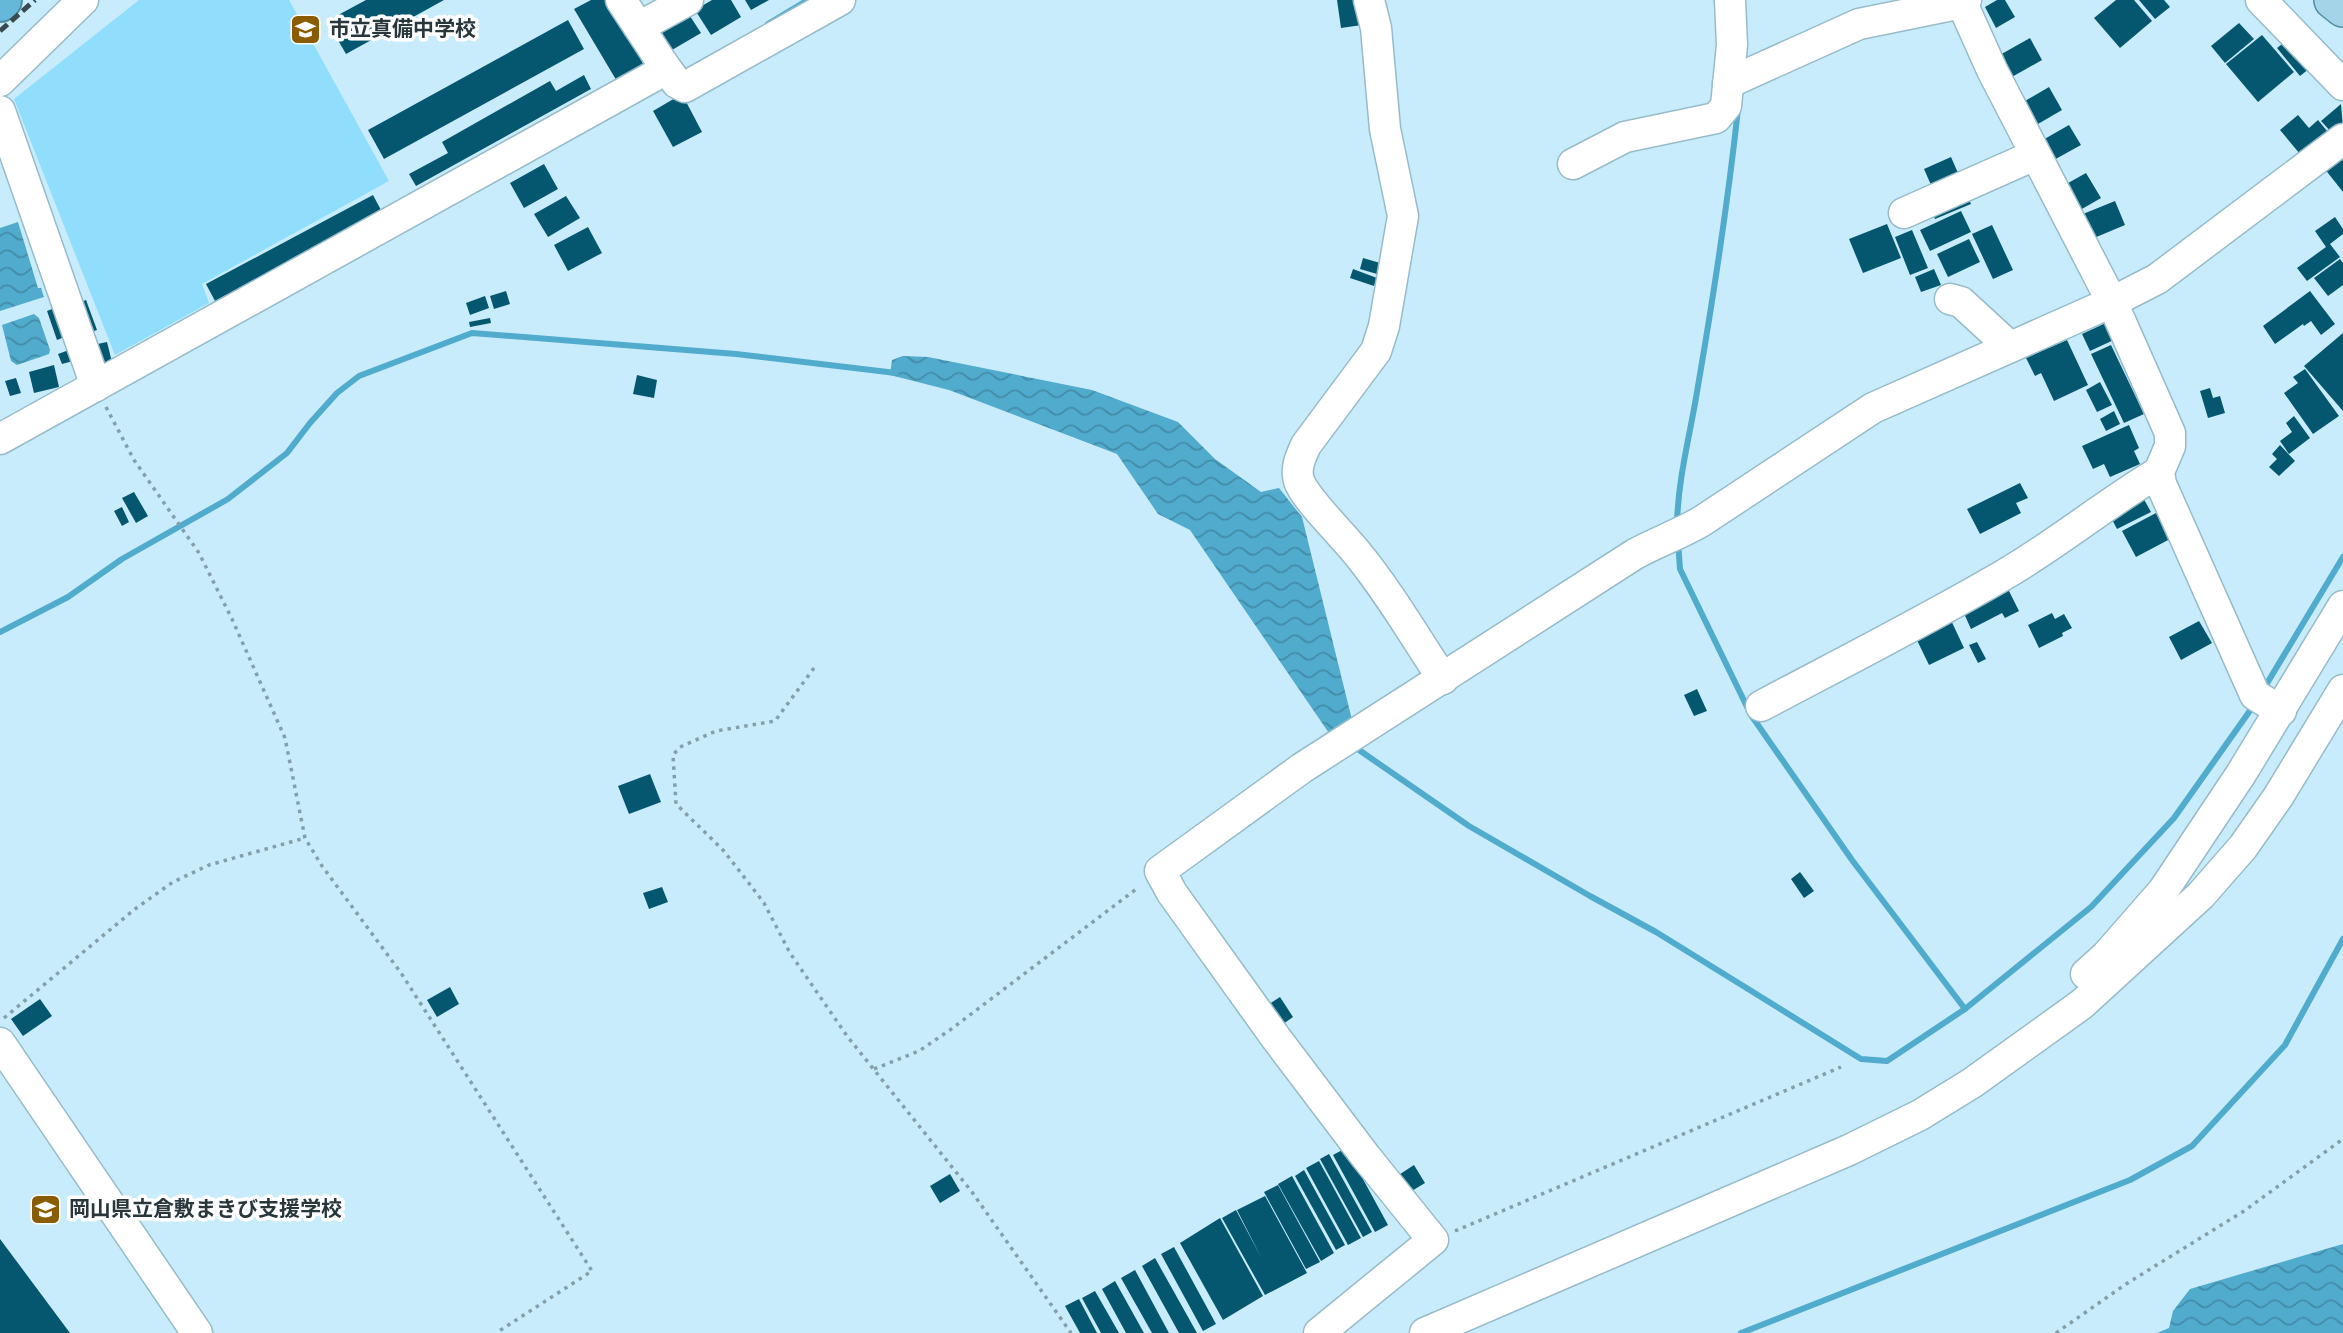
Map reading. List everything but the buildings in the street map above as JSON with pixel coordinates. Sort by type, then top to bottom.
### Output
[{"type":"main road","points":[[2333,0],[2343,8]]},
{"type":"street","points":[[0,81],[83,0]]},
{"type":"street","points":[[621,0],[645,24],[670,74],[685,87],[840,0]]},
{"type":"street","points":[[645,24],[688,0]]},
{"type":"street","points":[[1369,0],[1376,28],[1385,129],[1403,216],[1384,326],[1376,351],[1306,445],[1299,460],[1298,477],[1312,500],[1358,554],[1443,679]]},
{"type":"street","points":[[1573,164],[1625,137],[1716,118],[1726,106],[1732,45],[1730,0]]},
{"type":"street","points":[[2261,0],[2343,85]]},
{"type":"street","points":[[1728,83],[1859,24],[1964,1],[1992,70],[2112,302],[2170,433],[2170,446],[2158,472],[2125,492],[2088,521],[2003,575],[1761,706]]},
{"type":"street","points":[[0,439],[100,395],[629,89],[670,74]]},
{"type":"street","points":[[0,111],[100,395]]},
{"type":"street","points":[[1320,1333],[1433,1240],[1276,1038],[1172,893],[1160,872],[1290,776],[1350,736],[1443,679],[1634,554],[1702,521],[1873,408],[2112,302],[2157,279],[2343,139]]},
{"type":"street","points":[[1904,214],[2035,155]]},
{"type":"street","points":[[1950,299],[1961,302],[2010,347]]},
{"type":"street","points":[[2158,472],[2161,484],[2268,703]]},
{"type":"street","points":[[2037,1037],[2050,1009],[2107,955],[2163,891],[2268,703],[2343,606]]},
{"type":"street","points":[[1425,1333],[1849,1150],[1920,1115],[1972,1083],[2082,1004],[2201,895],[2243,847],[2278,797],[2343,690]]},
{"type":"street","points":[[5,1060],[197,1333]]},
{"type":"path","points":[[100,395],[134,460],[199,552],[232,619],[285,738],[305,838],[322,866],[401,973],[592,1271],[496,1333]]},
{"type":"path","points":[[814,668],[775,721],[716,731],[680,747],[673,755],[676,803],[723,850],[748,882],[764,904],[790,953],[847,1036],[972,1192],[1072,1333]]},
{"type":"path","points":[[0,1022],[135,909],[173,882],[209,865],[305,838]]},
{"type":"path","points":[[874,1069],[919,1051],[950,1030],[1160,872]]},
{"type":"path","points":[[1433,1240],[1841,1067]]},
{"type":"path","points":[[2056,1333],[2126,1284],[2244,1211],[2343,1139]]},
{"type":"shaded area","points":[[139,0],[289,0],[389,181],[202,284],[209,303],[115,355],[14,99]]},
{"type":"water","points":[[18,222],[38,288],[41,288],[44,297],[0,311],[0,228]]},
{"type":"water","points":[[34,314],[39,318],[49,354],[17,365],[11,361],[2,325]]},
{"type":"water","points":[[903,356],[928,357],[1092,390],[1178,422],[1215,459],[1261,492],[1279,488],[1302,517],[1354,728],[1331,736],[1190,530],[1158,514],[1117,454],[949,390],[890,375],[892,360]]},
{"type":"water","points":[[2343,1244],[2343,1333],[2157,1333],[2169,1328],[2173,1311],[2190,1289]]},
{"type":"waterway","points":[[768,24],[808,0]]},
{"type":"waterway","points":[[1677,524],[1682,472],[1704,351],[1738,109]]},
{"type":"waterway","points":[[0,632],[68,597],[122,559],[228,499],[287,453],[337,393],[359,376],[472,333],[736,354],[896,373]]},
{"type":"waterway","points":[[1678,541],[1680,569],[1751,715],[1852,860],[1965,1009]]},
{"type":"waterway","points":[[2263,690],[2343,557]]},
{"type":"waterway","points":[[1353,743],[1359,750],[1469,826],[1656,932],[1861,1059],[1887,1061],[1965,1009],[2091,907],[2174,818],[2254,705]]},
{"type":"waterway","points":[[1741,1333],[2130,1180],[2192,1146],[2285,1045],[2343,939]]},
{"type":"railway","points":[[0,31],[35,0]]},
{"type":"place","name":"市立真備中学校","points":[[306,29]]},
{"type":"place","name":"岡山県立倉敷まきび支援学校","points":[[46,1209]]}]
